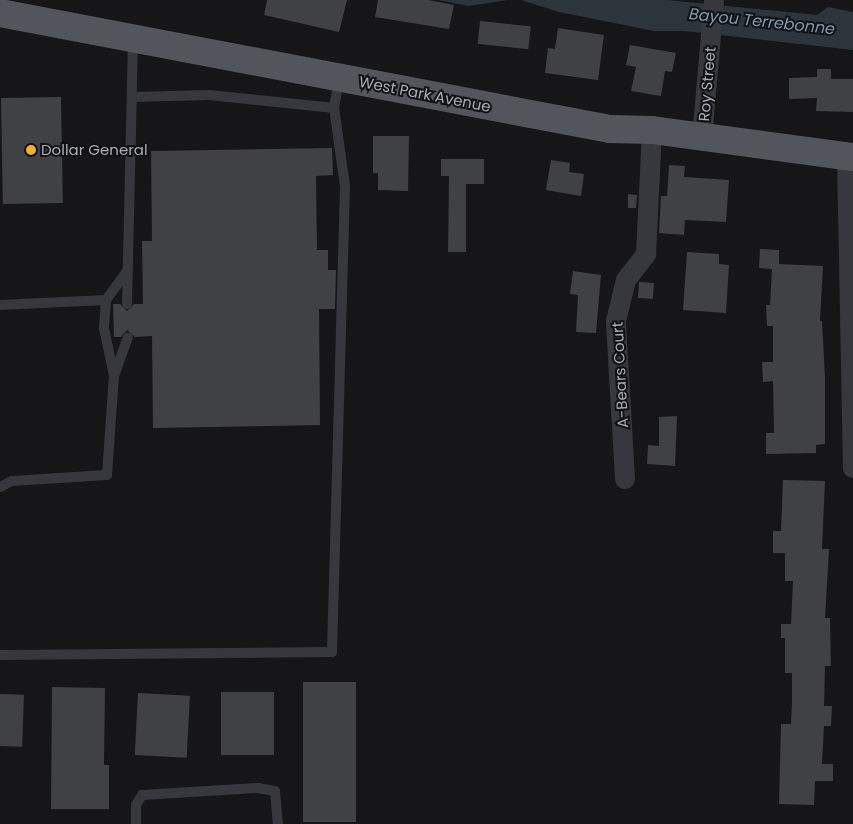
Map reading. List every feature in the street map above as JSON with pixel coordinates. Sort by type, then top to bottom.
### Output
[{"type":"main road","name":"West Park Avenue","points":[[0,13],[610,129],[652,130],[850,157]]},
{"type":"street","name":"Roy Street","points":[[702,138],[714,0]]},
{"type":"street","name":"A-Bears Court","points":[[625,480],[616,321],[626,280],[646,254],[652,130]]},
{"type":"street","points":[[850,157],[853,468]]},
{"type":"lane","points":[[127,304],[133,38]]},
{"type":"lane","points":[[0,656],[332,652],[345,186],[334,108],[339,77]]},
{"type":"lane","points":[[132,96],[209,94],[334,108]]},
{"type":"lane","points":[[114,376],[104,328],[106,300],[128,270]]},
{"type":"lane","points":[[0,305],[106,300]]},
{"type":"lane","points":[[0,487],[12,481],[107,475],[114,376],[128,337]]},
{"type":"lane","points":[[136,824],[136,805],[142,795],[258,788],[275,791],[278,824]]},
{"type":"water","points":[[438,0],[508,0],[469,6]]},
{"type":"water","name":"Bayou Terrebonne","points":[[521,0],[667,0],[817,15],[828,7],[853,12],[853,50],[685,31],[654,31],[559,12]]},
{"type":"building","points":[[267,0],[347,0],[339,32],[264,15]]},
{"type":"building","points":[[378,0],[428,0],[454,5],[449,29],[375,17]]},
{"type":"building","points":[[480,21],[531,26],[528,49],[478,44]]},
{"type":"building","points":[[558,28],[604,35],[598,80],[545,73],[548,48],[555,49]]},
{"type":"building","points":[[630,45],[676,53],[672,72],[665,71],[661,96],[631,91],[636,67],[626,65]]},
{"type":"building","points":[[817,69],[831,69],[831,79],[853,79],[853,112],[816,111],[817,98],[789,99],[789,78],[817,77]]},
{"type":"building","name":"Dollar General","points":[[61,97],[63,203],[3,204],[1,98]]},
{"type":"building","points":[[373,136],[409,136],[408,191],[378,190],[378,173],[373,173]]},
{"type":"building","points":[[332,148],[333,175],[316,176],[317,250],[328,250],[328,270],[336,270],[335,309],[319,309],[320,425],[153,428],[152,336],[135,337],[127,330],[121,337],[114,337],[113,304],[120,304],[127,311],[134,304],[143,304],[142,241],[152,241],[151,151]]},
{"type":"building","points":[[441,159],[484,159],[484,184],[466,184],[466,252],[448,252],[449,176],[441,176]]},
{"type":"building","points":[[551,160],[570,163],[569,172],[584,174],[581,196],[546,190]]},
{"type":"building","points":[[669,165],[685,166],[684,177],[729,180],[726,222],[685,220],[684,235],[659,233],[661,196],[667,196]]},
{"type":"building","points":[[628,194],[637,195],[636,208],[628,208]]},
{"type":"building","points":[[760,249],[779,250],[779,264],[823,266],[820,321],[822,321],[825,378],[825,444],[816,445],[816,453],[766,454],[766,433],[774,433],[773,381],[763,382],[762,362],[773,362],[773,326],[767,326],[766,305],[770,305],[772,269],[759,268]]},
{"type":"building","points":[[687,252],[719,254],[719,264],[729,265],[726,313],[683,310]]},
{"type":"building","points":[[573,271],[601,275],[596,333],[576,332],[578,295],[570,294]]},
{"type":"building","points":[[639,282],[654,283],[653,299],[638,298]]},
{"type":"building","points":[[677,416],[675,466],[647,464],[648,445],[659,446],[659,417]]},
{"type":"building","points":[[783,480],[825,481],[822,549],[829,549],[825,618],[830,618],[831,666],[825,666],[824,706],[832,706],[831,726],[824,726],[822,764],[833,764],[833,781],[815,781],[814,805],[779,804],[781,724],[791,724],[792,704],[792,673],[785,673],[785,638],[781,638],[781,624],[791,624],[793,581],[785,581],[785,553],[773,553],[773,531],[781,531]]},
{"type":"building","points":[[303,682],[356,682],[356,822],[303,822]]},
{"type":"building","points":[[52,687],[105,688],[104,765],[109,765],[109,809],[51,809]]},
{"type":"building","points":[[221,692],[274,692],[274,755],[221,755]]},
{"type":"building","points":[[138,693],[190,696],[187,758],[135,755]]},
{"type":"building","points":[[0,694],[24,695],[22,747],[0,746]]},
{"type":"place","name":"Dollar General","points":[[31,150]]}]
